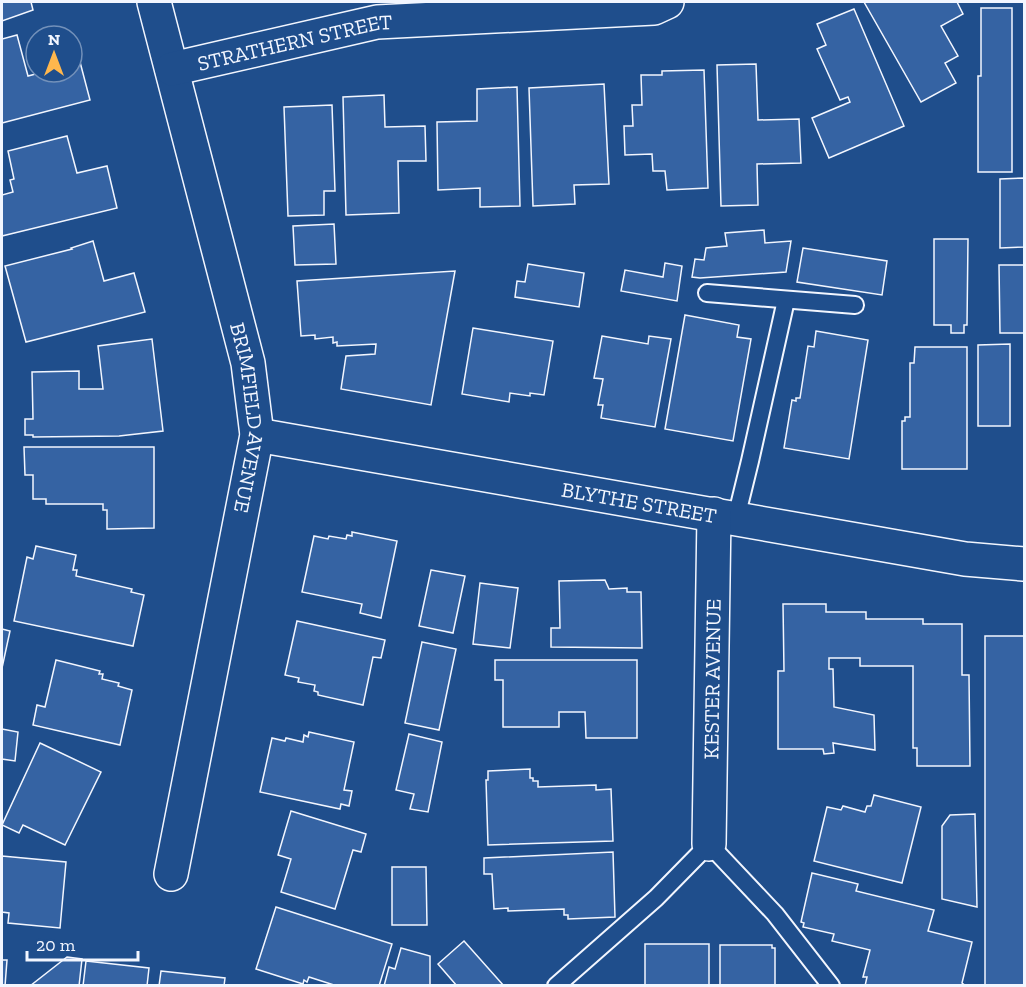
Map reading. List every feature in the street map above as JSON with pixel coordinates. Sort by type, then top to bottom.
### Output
[{"type":"street","name":"BRIMFIELD AVENUE","points":[[154,2],[248,363],[257,435],[171,874]]},
{"type":"street","name":"STRATHERN STREET","points":[[172,69],[377,22],[654,8],[668,2]]},
{"type":"street","name":"BLYTHE STREET","points":[[257,435],[965,559],[1024,564]]},
{"type":"street","name":"KESTER AVENUE","points":[[710,844],[725,516]]},
{"type":"lane","points":[[707,293],[855,305]]},
{"type":"lane","points":[[725,516],[750,461],[786,300]]},
{"type":"lane","points":[[556,986],[656,898],[710,844],[776,914],[831,986]]},
{"type":"building","points":[[2,2],[31,2],[33,10],[2,21]]},
{"type":"building","points":[[864,2],[957,2],[963,14],[941,26],[958,56],[945,63],[956,83],[921,102]]},
{"type":"building","points":[[981,8],[1012,8],[1012,172],[978,172]]},
{"type":"building","points":[[854,9],[904,126],[829,158],[812,118],[850,102],[848,97],[840,100],[817,49],[826,45],[817,24]]},
{"type":"building","points":[[17,35],[24,61],[24,84],[84,84],[84,77],[90,100],[2,123],[2,39]]},
{"type":"building","points":[[756,64],[758,120],[799,119],[801,163],[757,164],[758,205],[721,206],[717,65]]},
{"type":"building","points":[[704,70],[708,188],[667,190],[665,171],[653,171],[652,154],[625,155],[624,126],[633,126],[632,105],[642,105],[641,75],[662,75],[662,71]]},
{"type":"building","points":[[604,84],[609,184],[574,185],[575,204],[533,206],[529,88]]},
{"type":"building","points":[[517,87],[520,206],[480,207],[480,188],[438,190],[437,122],[477,121],[477,89]]},
{"type":"building","points":[[384,95],[385,127],[425,126],[426,161],[398,161],[399,213],[346,215],[343,97]]},
{"type":"building","points":[[332,105],[335,191],[324,191],[324,215],[288,216],[284,107]]},
{"type":"building","points":[[67,136],[77,173],[107,166],[117,208],[2,236],[2,195],[13,192],[10,180],[14,179],[8,151]]},
{"type":"building","points":[[1024,178],[1024,247],[1000,248],[1000,179]]},
{"type":"building","points":[[334,224],[336,264],[295,265],[293,226]]},
{"type":"building","points":[[764,230],[765,243],[791,241],[786,272],[692,277],[695,259],[704,260],[706,248],[727,246],[725,233]]},
{"type":"building","points":[[934,239],[968,239],[967,325],[964,325],[964,333],[951,333],[951,325],[934,325]]},
{"type":"building","points":[[93,241],[104,281],[134,273],[145,312],[26,342],[5,266],[72,249]]},
{"type":"building","points":[[803,248],[887,261],[882,295],[797,282]]},
{"type":"building","points":[[665,263],[682,266],[677,301],[621,291],[625,270],[663,277]]},
{"type":"building","points":[[528,264],[584,273],[579,307],[515,297],[517,281],[525,282]]},
{"type":"building","points":[[999,265],[1024,265],[1024,333],[1000,333]]},
{"type":"building","points":[[455,271],[431,405],[341,389],[346,356],[375,354],[376,344],[337,346],[337,342],[333,343],[333,337],[315,339],[315,335],[301,336],[297,281]]},
{"type":"building","points":[[685,315],[739,325],[737,337],[751,339],[733,441],[665,429]]},
{"type":"building","points":[[473,328],[553,341],[544,395],[530,393],[530,396],[510,393],[509,402],[462,394]]},
{"type":"building","points":[[816,331],[868,340],[849,459],[784,448],[792,400],[796,401],[796,398],[800,398],[808,346],[814,347]]},
{"type":"building","points":[[602,336],[648,344],[649,336],[671,339],[655,427],[601,418],[603,405],[598,405],[603,379],[594,378]]},
{"type":"building","points":[[152,339],[163,431],[119,436],[33,437],[33,435],[25,435],[25,419],[33,419],[32,372],[79,371],[79,389],[103,389],[98,346]]},
{"type":"building","points":[[1010,344],[1010,426],[978,426],[978,345]]},
{"type":"building","points":[[915,347],[967,347],[967,469],[902,469],[902,421],[905,421],[905,417],[910,417],[910,363],[914,363]]},
{"type":"building","points":[[24,447],[154,447],[154,528],[107,529],[107,510],[103,510],[103,504],[46,504],[46,499],[33,499],[33,475],[25,475]]},
{"type":"building","points":[[352,532],[397,541],[381,618],[360,613],[362,604],[302,592],[314,536],[346,539],[347,535],[352,536]]},
{"type":"building","points":[[36,546],[76,555],[73,570],[77,570],[76,576],[132,589],[131,592],[144,595],[133,646],[14,621],[27,557],[33,559]]},
{"type":"building","points":[[431,570],[465,576],[453,633],[419,626]]},
{"type":"building","points":[[605,580],[609,589],[627,588],[627,592],[641,592],[642,648],[551,647],[551,628],[560,628],[559,581]]},
{"type":"building","points":[[480,583],[518,588],[510,648],[473,644]]},
{"type":"building","points":[[783,604],[826,604],[826,612],[866,612],[866,619],[923,619],[923,624],[962,624],[962,675],[969,675],[970,766],[917,766],[917,748],[913,748],[913,666],[860,666],[860,658],[829,658],[829,669],[833,669],[834,707],[874,715],[875,750],[833,743],[834,753],[824,754],[823,749],[778,749],[778,671],[784,671]]},
{"type":"building","points":[[297,621],[385,640],[381,658],[373,657],[363,705],[318,695],[318,692],[314,691],[315,685],[298,682],[299,678],[285,675]]},
{"type":"building","points":[[2,629],[10,631],[2,668]]},
{"type":"building","points":[[985,636],[1024,636],[1024,986],[985,986]]},
{"type":"building","points":[[422,642],[456,649],[439,730],[405,723]]},
{"type":"building","points":[[56,660],[100,671],[99,674],[103,674],[102,679],[119,683],[118,686],[132,690],[120,745],[33,725],[37,705],[45,707]]},
{"type":"building","points":[[495,660],[637,660],[637,738],[586,738],[585,712],[559,712],[559,727],[503,727],[503,680],[495,680]]},
{"type":"building","points":[[2,729],[18,732],[15,761],[2,759]]},
{"type":"building","points":[[309,732],[354,742],[344,790],[352,791],[349,806],[341,804],[340,809],[260,792],[272,738],[303,742],[304,735],[308,737]]},
{"type":"building","points":[[409,734],[442,742],[428,812],[410,809],[414,794],[396,790]]},
{"type":"building","points":[[40,743],[101,772],[65,845],[23,825],[19,833],[2,825]]},
{"type":"building","points":[[530,769],[530,778],[538,781],[538,787],[596,785],[596,790],[611,789],[613,841],[488,845],[486,780],[488,780],[488,771]]},
{"type":"building","points":[[874,795],[921,807],[902,883],[814,861],[827,807],[841,810],[843,806],[865,812],[867,806],[871,806]]},
{"type":"building","points":[[291,811],[366,834],[361,852],[353,850],[335,909],[281,892],[291,859],[278,855]]},
{"type":"building","points":[[975,814],[977,907],[942,899],[942,826],[950,815]]},
{"type":"building","points":[[613,852],[615,917],[568,919],[568,915],[564,915],[564,909],[508,911],[508,908],[494,909],[492,874],[484,874],[484,858]]},
{"type":"building","points":[[2,856],[66,862],[60,928],[8,923],[9,913],[2,912]]},
{"type":"building","points":[[392,867],[426,867],[427,925],[392,925]]},
{"type":"building","points":[[812,873],[858,884],[856,891],[934,910],[928,931],[972,942],[962,983],[966,986],[865,986],[867,977],[863,977],[870,950],[832,941],[834,934],[803,927],[804,923],[801,922]]},
{"type":"building","points":[[276,907],[392,944],[379,986],[337,986],[309,977],[307,982],[304,980],[303,984],[256,969]]},
{"type":"building","points":[[464,941],[504,986],[457,986],[438,964]]},
{"type":"building","points":[[645,944],[709,944],[709,986],[645,986]]},
{"type":"building","points":[[720,945],[772,945],[772,948],[775,948],[775,986],[720,986]]},
{"type":"building","points":[[401,948],[430,956],[430,986],[384,986],[389,967],[395,969]]},
{"type":"building","points":[[67,957],[82,959],[79,986],[30,986]]},
{"type":"building","points":[[2,960],[7,960],[5,986],[2,986]]},
{"type":"building","points":[[86,961],[149,968],[147,986],[83,986]]},
{"type":"building","points":[[161,971],[225,978],[224,986],[159,986]]}]
